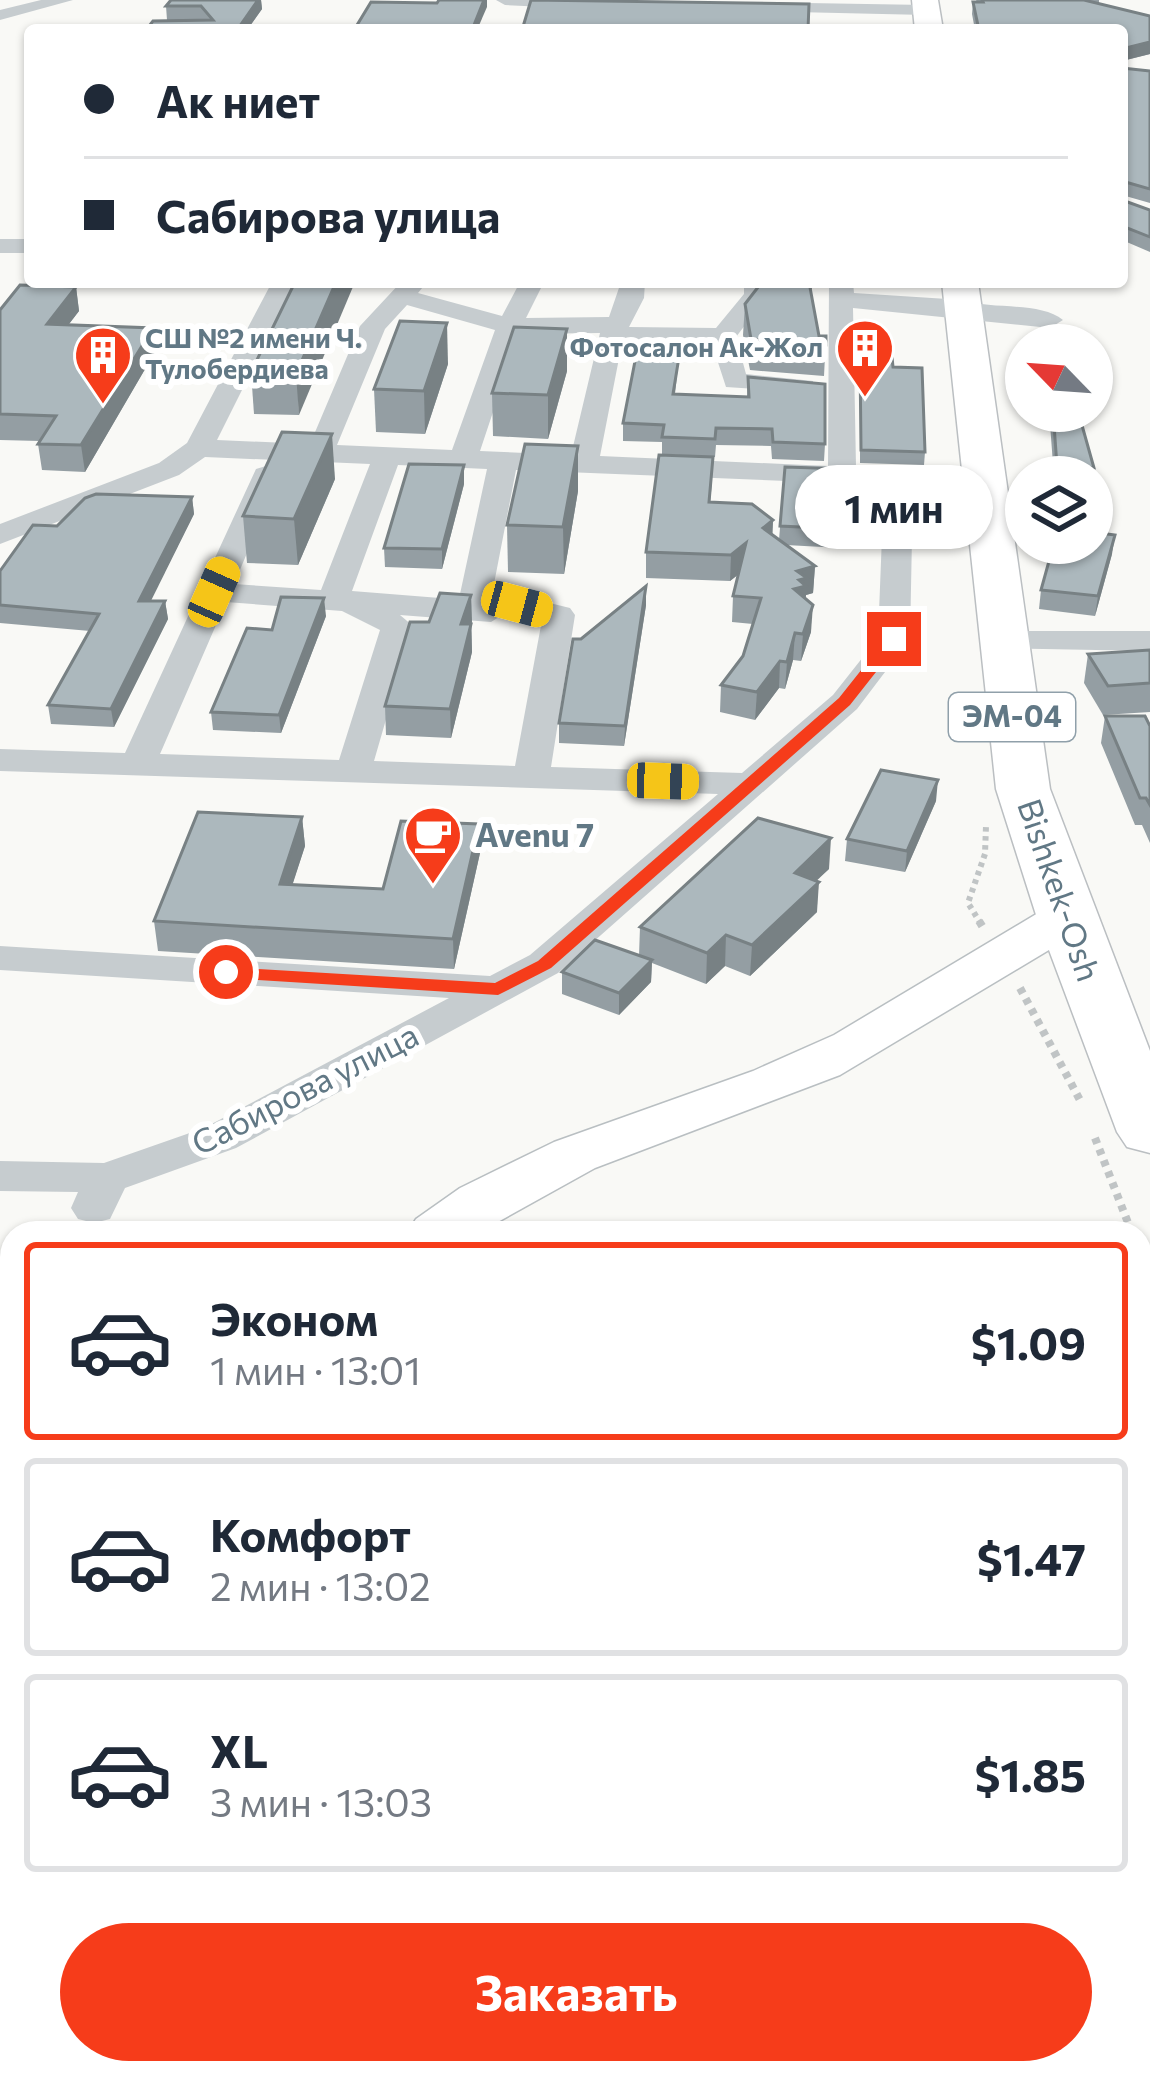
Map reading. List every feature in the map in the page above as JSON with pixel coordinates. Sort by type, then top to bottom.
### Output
[{"type":"highway","name":"Bishkek-Osh","points":[[962,301],[1000,641],[1023,789],[1066,918],[1150,1132]]},
{"type":"main road","points":[[452,1221],[551,1163],[819,1064],[890,1028],[1066,918]]},
{"type":"street","points":[[0,15],[64,0]]},
{"type":"street","points":[[505,0],[616,5]]},
{"type":"street","points":[[739,24],[731,6],[927,13]]},
{"type":"street","points":[[0,535],[169,469],[199,448],[281,288]]},
{"type":"street","points":[[463,459],[510,326],[529,288]]},
{"type":"street","points":[[584,464],[613,330],[632,298],[633,288]]},
{"type":"street","points":[[320,453],[373,326],[408,289],[510,326],[723,336]]},
{"type":"street","points":[[723,336],[761,294]]},
{"type":"street","points":[[842,475],[835,295],[962,301],[1051,320]]},
{"type":"street","points":[[723,336],[735,381],[841,390]]},
{"type":"street","points":[[199,448],[985,481]]},
{"type":"street","points":[[138,765],[276,451]]},
{"type":"street","points":[[352,772],[397,626],[335,595],[387,456]]},
{"type":"street","points":[[502,461],[476,594],[559,615]]},
{"type":"street","name":"Сабирова улица","points":[[0,1175],[100,1193],[220,1138],[544,964],[845,702],[894,639],[899,477]]},
{"type":"street","points":[[214,592],[357,606],[559,615]]},
{"type":"street","points":[[531,777],[559,615]]},
{"type":"street","points":[[1000,641],[1150,641]]},
{"type":"street","points":[[0,760],[751,784]]},
{"type":"street","name":"Сабирова улица","points":[[0,958],[498,989]]},
{"type":"building","points":[[171,0],[258,0],[241,24],[151,24],[213,20],[201,6],[166,6]]},
{"type":"building","points":[[484,0],[474,24],[358,24],[371,2]]},
{"type":"building","points":[[531,0],[809,4],[808,24],[524,24]]},
{"type":"building","points":[[1084,0],[1150,16],[1150,42],[1128,48],[1128,24],[978,24],[973,2]]},
{"type":"building","points":[[1128,69],[1150,71],[1150,189],[1128,183]]},
{"type":"building","points":[[1128,202],[1150,210],[1150,237],[1128,228]]},
{"type":"building","points":[[20,285],[75,288],[47,324],[153,328],[81,445],[38,444],[56,416],[0,414],[0,310]]},
{"type":"building","points":[[292,288],[333,288],[296,374],[251,372]]},
{"type":"building","points":[[757,288],[810,288],[819,336],[826,336],[826,345],[751,339],[745,304]]},
{"type":"building","points":[[400,321],[447,323],[424,391],[374,389]]},
{"type":"building","points":[[514,327],[567,329],[548,395],[492,393]]},
{"type":"building","points":[[636,356],[679,357],[673,394],[749,397],[748,377],[825,384],[825,444],[773,442],[772,429],[716,428],[715,439],[662,437],[664,425],[623,423]]},
{"type":"building","points":[[860,356],[892,357],[893,367],[922,368],[925,452],[861,450]]},
{"type":"building","points":[[282,432],[332,434],[294,519],[243,516]]},
{"type":"building","points":[[1055,432],[1084,432],[1091,456],[1056,456]]},
{"type":"building","points":[[525,444],[578,446],[563,527],[507,525]]},
{"type":"building","points":[[659,455],[713,457],[709,502],[752,504],[773,520],[763,528],[815,566],[797,571],[807,578],[799,580],[806,586],[794,589],[813,605],[803,634],[795,633],[787,662],[780,661],[757,692],[721,685],[743,656],[761,598],[733,596],[746,543],[731,555],[646,552]]},
{"type":"building","points":[[409,464],[464,465],[442,549],[384,548]]},
{"type":"building","points":[[785,467],[846,469],[842,529],[780,526]]},
{"type":"building","points":[[96,494],[192,497],[139,601],[165,601],[111,709],[48,705],[99,614],[0,605],[0,571],[33,525],[57,526],[85,498]]},
{"type":"building","points":[[1048,564],[1107,564],[1098,596],[1041,590]]},
{"type":"building","points":[[646,586],[625,726],[559,723],[573,639],[581,639]]},
{"type":"building","points":[[440,593],[471,595],[461,624],[471,624],[450,709],[385,706],[410,622],[429,622]]},
{"type":"building","points":[[281,597],[324,598],[279,715],[211,712],[247,628],[272,630]]},
{"type":"building","points":[[1150,650],[1150,683],[1108,686],[1088,654]]},
{"type":"building","points":[[1105,716],[1145,716],[1150,726],[1150,805],[1140,798]]},
{"type":"building","points":[[881,770],[938,780],[907,851],[847,839]]},
{"type":"building","points":[[198,812],[302,817],[280,884],[383,889],[401,821],[479,824],[453,939],[154,921]]},
{"type":"building","points":[[758,818],[831,838],[795,873],[819,882],[752,945],[726,935],[707,953],[640,927]]},
{"type":"building","points":[[595,940],[652,960],[619,993],[562,972]]},
{"type":"place","name":"Фотосалон Ак-Жол","points":[[865,399]]},
{"type":"place","name":"СШ №2 имени Ч. Тулобердиева","points":[[103,406]]},
{"type":"place","name":"Avenu 7","points":[[433,886]]},
{"type":"route","points":[[226,972],[498,989],[544,964],[845,702],[894,639]]}]
